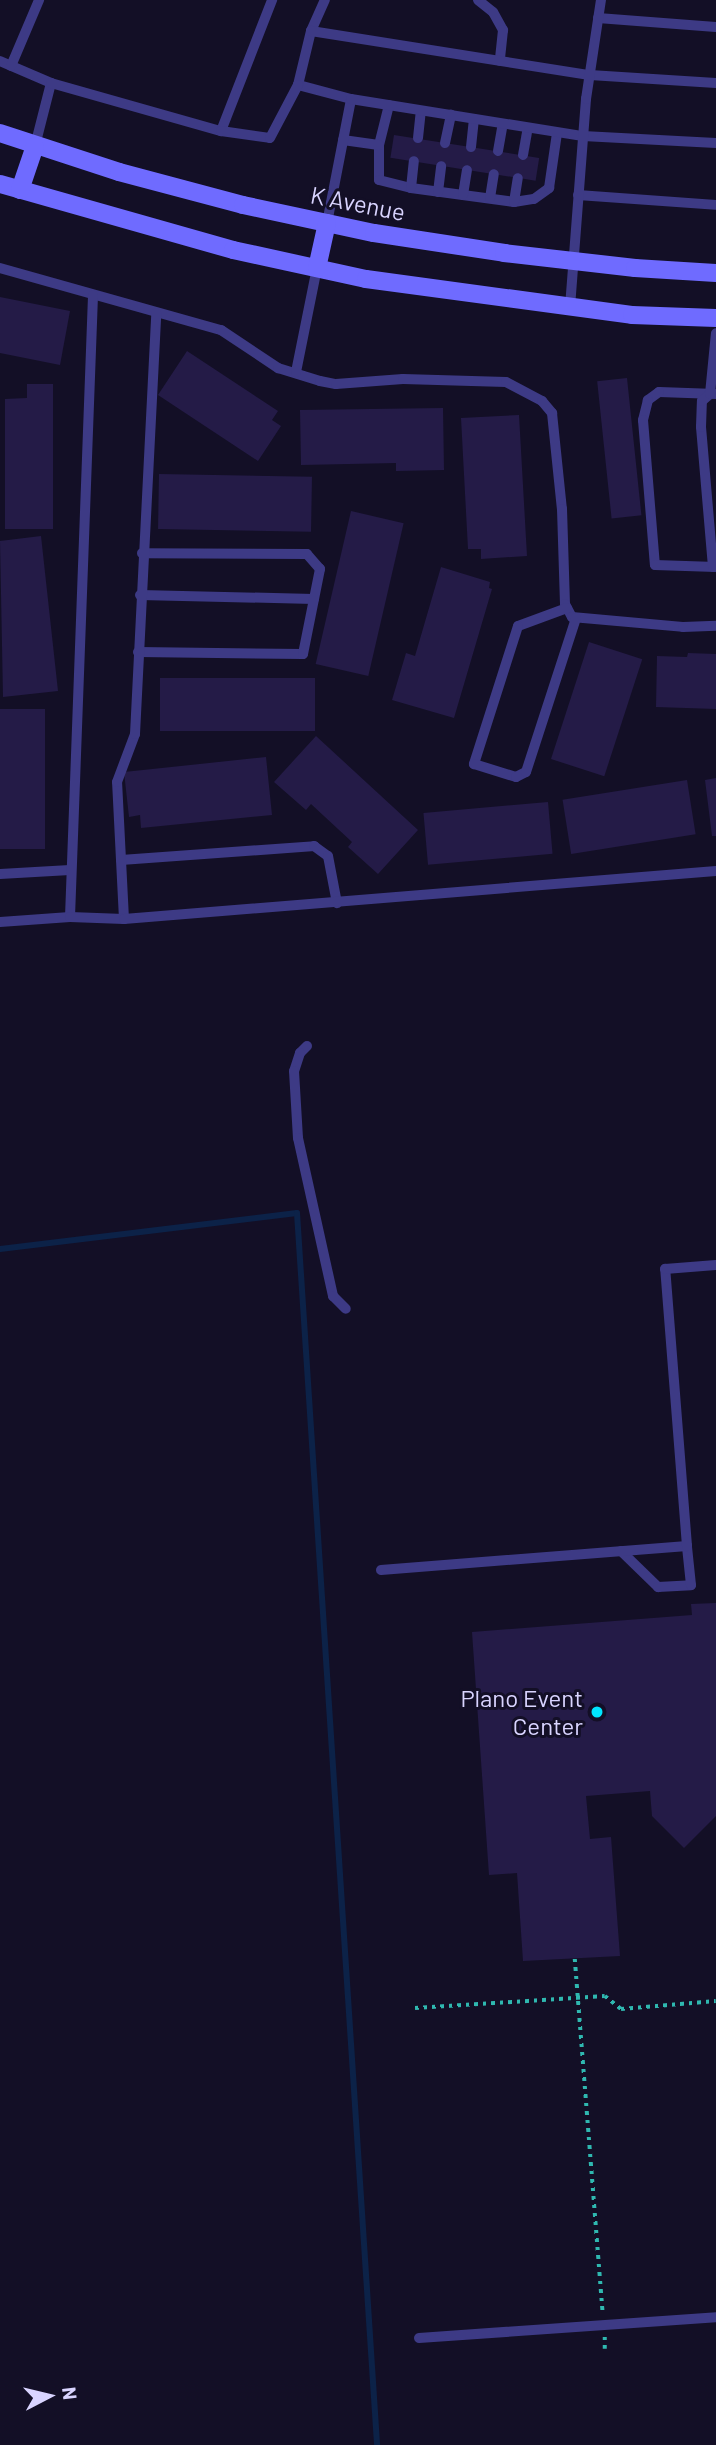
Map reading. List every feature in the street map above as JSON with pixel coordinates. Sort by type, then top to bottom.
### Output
[{"type":"main road","name":"K Avenue","points":[[0,133],[35,146],[243,205],[327,223],[504,253],[716,272]]},
{"type":"main road","points":[[20,190],[35,146]]},
{"type":"main road","points":[[0,184],[226,249],[366,279],[632,315],[716,318]]},
{"type":"main road","points":[[317,268],[327,223]]},
{"type":"lane","points":[[11,66],[39,0]]},
{"type":"lane","points":[[0,61],[51,83],[221,131],[270,138],[298,85],[311,31],[325,0]]},
{"type":"lane","points":[[478,0],[493,12],[503,30],[500,61]]},
{"type":"lane","points":[[570,307],[583,136],[601,0]]},
{"type":"lane","points":[[221,131],[270,1]]},
{"type":"lane","points":[[598,18],[716,27]]},
{"type":"lane","points":[[311,31],[590,75],[716,83]]},
{"type":"lane","points":[[35,146],[51,83]]},
{"type":"lane","points":[[298,85],[351,99],[557,133],[716,143]]},
{"type":"lane","points":[[327,223],[351,99]]},
{"type":"lane","points":[[389,105],[379,145],[379,180],[411,188],[514,202],[534,199],[549,188],[557,133]]},
{"type":"lane","points":[[418,138],[421,111]]},
{"type":"lane","points":[[445,143],[451,115]]},
{"type":"lane","points":[[471,147],[474,119]]},
{"type":"lane","points":[[498,151],[503,124]]},
{"type":"lane","points":[[523,155],[528,128]]},
{"type":"lane","points":[[343,139],[379,145]]},
{"type":"lane","points":[[411,188],[414,162]]},
{"type":"lane","points":[[438,192],[442,166]]},
{"type":"lane","points":[[463,194],[467,170]]},
{"type":"lane","points":[[490,198],[494,174]]},
{"type":"lane","points":[[514,202],[518,178]]},
{"type":"lane","points":[[578,195],[716,205]]},
{"type":"lane","points":[[0,268],[156,314],[221,330],[278,368],[337,384],[403,379],[506,382],[542,401],[552,413],[567,608],[576,618],[683,627],[716,626]]},
{"type":"lane","points":[[296,372],[317,268]]},
{"type":"lane","points":[[70,917],[93,295]]},
{"type":"lane","points":[[124,919],[117,782],[135,734],[156,314]]},
{"type":"lane","points":[[713,394],[716,333]]},
{"type":"lane","points":[[659,392],[713,394],[702,401],[701,428],[714,567],[655,565],[643,420],[648,400],[659,392]]},
{"type":"lane","points":[[138,652],[303,654],[320,569],[307,554],[142,553]]},
{"type":"lane","points":[[140,594],[314,599]]},
{"type":"lane","points":[[567,608],[518,626],[474,764],[516,777],[526,772],[576,618]]},
{"type":"lane","points":[[121,860],[314,846],[328,856],[337,902]]},
{"type":"lane","points":[[0,874],[70,870]]},
{"type":"lane","points":[[0,922],[70,917],[124,919],[716,871]]},
{"type":"lane","points":[[307,1046],[300,1053],[295,1071],[298,1138],[334,1296],[346,1309]]},
{"type":"lane","points":[[621,1551],[658,1587],[691,1585],[665,1269],[716,1265]]},
{"type":"lane","points":[[381,1570],[687,1546]]},
{"type":"lane","points":[[419,2338],[716,2317]]},
{"type":"path","points":[[575,1959],[605,2349]]},
{"type":"path","points":[[415,2008],[605,1996],[621,2010],[716,2001]]},
{"type":"building","points":[[394,135],[539,158],[536,181],[390,158]]},
{"type":"building","points":[[0,297],[70,311],[60,365],[0,353]]},
{"type":"building","points":[[187,351],[278,411],[272,420],[281,426],[258,461],[158,395]]},
{"type":"building","points":[[627,378],[641,515],[612,518],[597,381]]},
{"type":"building","points":[[27,384],[53,384],[53,529],[5,529],[5,399],[27,398]]},
{"type":"building","points":[[443,408],[444,470],[396,471],[396,463],[301,465],[300,410]]},
{"type":"building","points":[[519,415],[527,556],[481,559],[481,549],[468,549],[461,418]]},
{"type":"building","points":[[159,474],[312,477],[311,532],[158,529]]},
{"type":"building","points":[[351,511],[404,523],[368,676],[316,664]]},
{"type":"building","points":[[41,536],[58,691],[3,697],[0,541]]},
{"type":"building","points":[[441,567],[490,582],[489,588],[492,589],[454,718],[392,700],[406,653],[415,656]]},
{"type":"building","points":[[589,642],[642,659],[604,776],[551,759]]},
{"type":"building","points":[[688,653],[716,654],[716,709],[656,707],[657,656],[687,657]]},
{"type":"building","points":[[160,678],[315,678],[315,731],[160,731]]},
{"type":"building","points":[[0,709],[45,709],[45,849],[0,849]]},
{"type":"building","points":[[316,736],[418,830],[378,874],[348,847],[352,842],[311,804],[306,810],[274,782]]},
{"type":"building","points":[[266,757],[272,815],[141,828],[140,815],[129,817],[124,772]]},
{"type":"building","points":[[716,778],[716,836],[712,836],[705,780]]},
{"type":"building","points":[[687,780],[696,834],[571,854],[563,800]]},
{"type":"building","points":[[548,802],[553,854],[428,865],[423,813]]},
{"type":"building","name":"Plano Event Center","points":[[716,1603],[716,1816],[684,1848],[652,1816],[650,1791],[586,1796],[590,1839],[611,1837],[620,1956],[523,1961],[517,1873],[489,1875],[472,1632],[692,1615],[691,1604]]},
{"type":"waterway","points":[[0,1249],[297,1213],[377,2445]]},
{"type":"place","name":"Plano Event Center","points":[[597,1712]]}]
